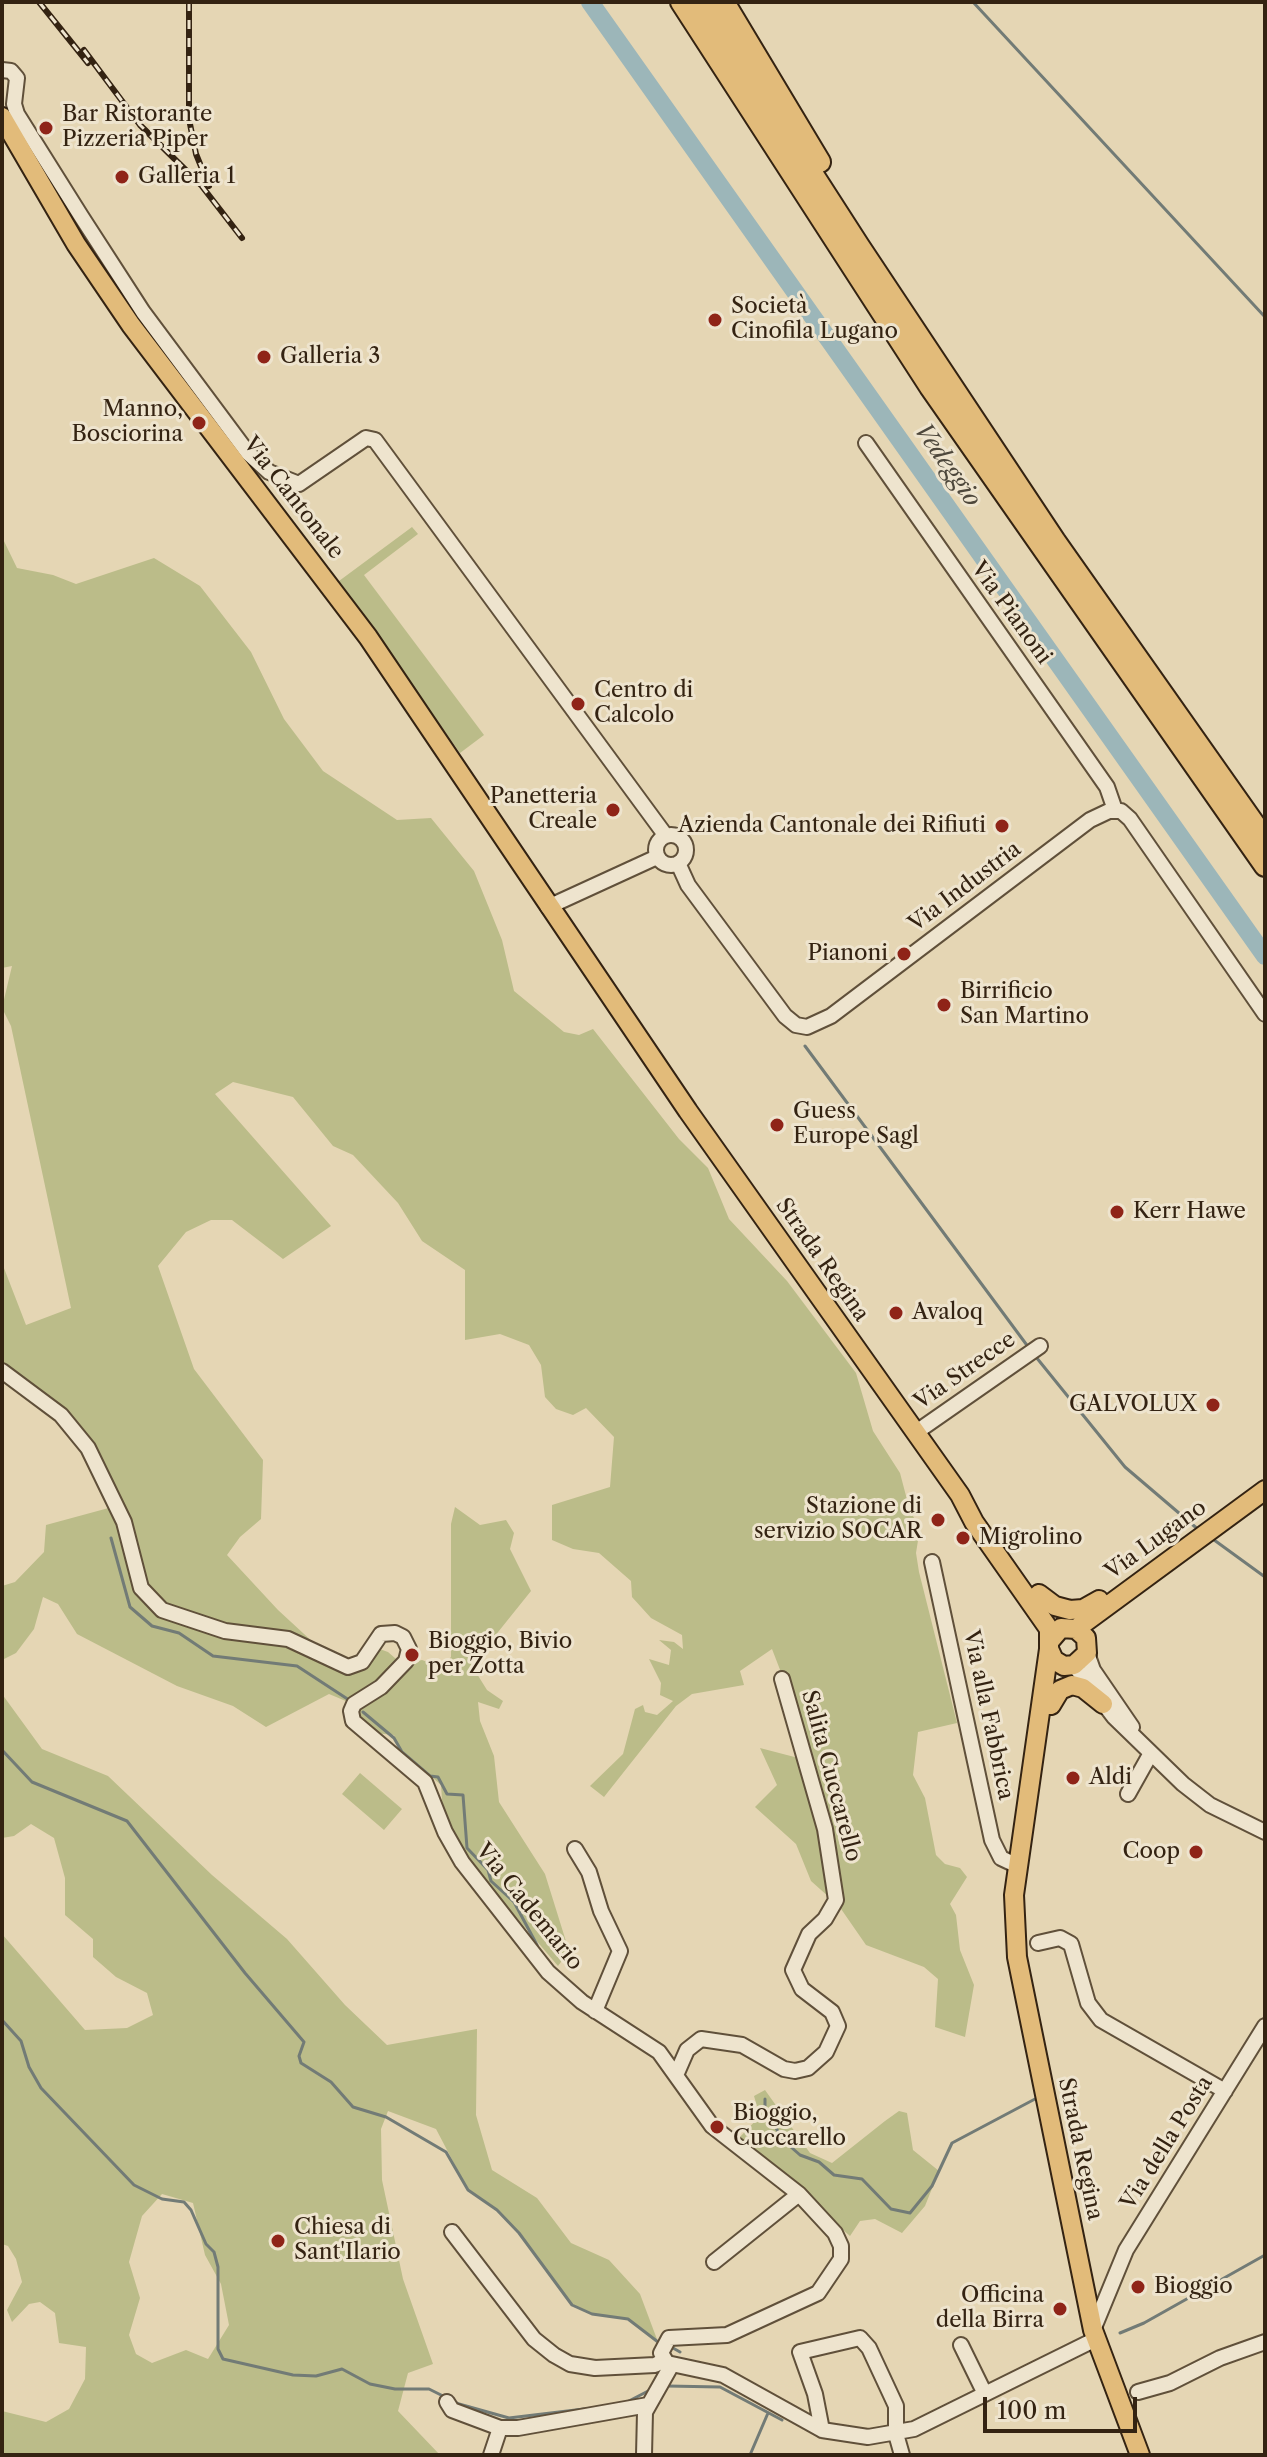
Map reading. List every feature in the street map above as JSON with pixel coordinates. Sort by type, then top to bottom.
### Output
[{"type":"highway","points":[[671,2],[688,28],[718,61]]},
{"type":"highway","points":[[681,2],[930,387],[1265,866]]},
{"type":"highway","points":[[702,2],[1055,541],[1265,839]]},
{"type":"highway","points":[[724,2],[887,274],[918,336]]},
{"type":"main road","name":"Via Cantonale","points":[[2,117],[76,244],[131,325],[368,637],[548,907]]},
{"type":"main road","name":"Strada Regina","points":[[548,907],[960,1495],[1049,1629],[1049,1646],[1024,1803],[1014,1909],[1017,1957],[1097,2327],[1140,2455]]},
{"type":"main road","name":"Via Lugano","points":[[1077,1646],[1173,1556],[1265,1490]]},
{"type":"main road","points":[[960,1495],[1077,1646]]},
{"type":"main road","points":[[1077,1646],[1056,1632],[1049,1646],[1058,1664],[1077,1646],[1104,1617],[1206,1534]]},
{"type":"main road","points":[[998,1556],[1032,1615],[1040,1638],[1038,1676],[1023,1771],[1024,1803]]},
{"type":"main road","points":[[1039,1594],[1062,1609],[1083,1609],[1159,1561],[1173,1556]]},
{"type":"main road","name":"Strada Regina","points":[[1021,1844],[1051,1705],[1077,1646]]},
{"type":"main road","points":[[1051,1705],[1060,1690],[1072,1685],[1083,1688],[1103,1704]]},
{"type":"street","points":[[2,70],[8,69],[16,75],[17,114],[81,216],[143,312],[248,453],[269,472],[299,484],[366,438],[377,442],[666,836]]},
{"type":"street","name":"Via Pianoni","points":[[866,443],[1107,787],[1115,810]]},
{"type":"street","points":[[1115,810],[1130,819],[1265,1014]]},
{"type":"street","name":"Via Industria","points":[[678,863],[688,885],[785,1016],[796,1025],[807,1027],[831,1016],[1090,820],[1115,810]]},
{"type":"street","points":[[666,836],[676,836],[684,843],[686,852],[678,863],[664,864],[657,857],[658,842],[666,836]]},
{"type":"street","points":[[548,907],[657,857]]},
{"type":"street","name":"Via Strecce","points":[[915,1433],[1040,1346]]},
{"type":"street","name":"Via Cademario","points":[[2,1371],[61,1415],[88,1448],[124,1522],[141,1588],[162,1610],[225,1631],[288,1639],[348,1667],[362,1662],[381,1634],[395,1633],[403,1637],[409,1649],[406,1661],[381,1687],[354,1704],[351,1718],[425,1782],[445,1832],[472,1875],[548,1972],[595,2011],[650,2044],[677,2073],[712,2126],[799,2194],[825,2219],[841,2246],[841,2259],[831,2279],[810,2298],[741,2330],[718,2337],[669,2338],[662,2347],[667,2363]]},
{"type":"street","name":"Via alla Fabbrica","points":[[932,1562],[992,1840],[1001,1858],[1018,1866]]},
{"type":"street","points":[[1077,1646],[1103,1704],[1147,1748],[1198,1797],[1265,1832]]},
{"type":"street","points":[[1077,1646],[1147,1748]]},
{"type":"street","name":"Salita Cuccarello","points":[[677,2073],[687,2050],[701,2039],[742,2045],[784,2069],[795,2071],[808,2068],[826,2052],[838,2026],[832,2012],[802,1989],[793,1970],[809,1934],[825,1919],[836,1900],[825,1829],[782,1679]]},
{"type":"street","points":[[1128,1794],[1147,1748]]},
{"type":"street","points":[[575,1849],[589,1872],[601,1911],[620,1951],[595,2011]]},
{"type":"street","points":[[1038,1943],[1060,1938],[1071,1944],[1088,2003],[1107,2025],[1225,2091]]},
{"type":"street","name":"Via della Posta","points":[[1097,2327],[1126,2250],[1265,2026]]},
{"type":"street","points":[[714,2262],[799,2194]]},
{"type":"street","points":[[452,2232],[534,2339],[562,2360],[580,2366],[609,2368],[667,2363],[723,2375],[822,2430],[859,2438],[896,2434],[985,2394],[1097,2327]]},
{"type":"street","points":[[822,2430],[815,2394],[800,2352],[860,2338],[865,2342],[896,2406],[896,2434],[902,2455]]},
{"type":"street","points":[[1138,2392],[1182,2379],[1220,2358],[1265,2342]]},
{"type":"street","points":[[961,2345],[985,2394]]},
{"type":"street","points":[[644,2455],[644,2417],[661,2386],[667,2363]]},
{"type":"street","points":[[447,2402],[452,2410],[500,2428],[614,2414],[648,2405]]},
{"type":"street","points":[[491,2455],[500,2428]]},
{"type":"green space","points":[[412,527],[418,534],[364,575],[484,735],[460,753],[339,581]]},
{"type":"green space","points":[[2,537],[17,568],[53,575],[76,584],[154,558],[200,586],[251,652],[284,719],[323,771],[397,820],[431,818],[474,871],[502,940],[514,991],[564,1032],[579,1035],[593,1029],[679,1139],[708,1168],[729,1219],[787,1281],[856,1373],[873,1431],[900,1473],[910,1511],[920,1528],[916,1553],[919,1572],[957,1723],[918,1732],[913,1775],[925,1798],[936,1855],[945,1864],[960,1868],[967,1877],[950,1904],[956,1915],[960,1950],[974,1985],[965,2037],[935,2027],[938,1979],[924,1967],[866,1945],[839,1906],[811,1881],[796,1844],[755,1807],[777,1785],[760,1748],[806,1760],[789,1693],[772,1649],[740,1671],[744,1685],[692,1694],[676,1706],[604,1797],[590,1786],[623,1754],[635,1709],[643,1705],[645,1712],[657,1715],[673,1701],[660,1695],[661,1683],[649,1659],[669,1665],[671,1650],[659,1640],[674,1642],[683,1649],[682,1635],[651,1618],[632,1597],[631,1581],[599,1553],[573,1549],[552,1540],[552,1505],[610,1487],[614,1437],[586,1408],[573,1415],[556,1409],[545,1397],[541,1365],[529,1345],[500,1334],[465,1340],[465,1270],[422,1241],[398,1203],[353,1155],[333,1146],[293,1097],[233,1082],[215,1094],[331,1226],[283,1259],[232,1220],[211,1220],[186,1232],[158,1266],[194,1369],[263,1460],[261,1519],[240,1537],[227,1555],[278,1610],[329,1657],[348,1667],[371,1646],[388,1652],[403,1665],[422,1660],[441,1667],[451,1657],[451,1524],[455,1507],[480,1525],[506,1520],[514,1533],[510,1549],[531,1591],[478,1657],[477,1674],[487,1690],[503,1701],[499,1709],[478,1702],[480,1721],[494,1756],[499,1802],[545,1874],[569,1951],[558,1966],[476,1870],[443,1814],[441,1785],[399,1748],[394,1735],[366,1732],[356,1725],[353,1704],[329,1694],[266,1727],[233,1706],[177,1686],[77,1634],[58,1604],[43,1597],[34,1629],[16,1653],[2,1660],[2,1586],[15,1582],[44,1552],[46,1525],[116,1506],[88,1448],[2,1371],[2,1263],[26,1325],[71,1308],[11,1026],[2,1008],[12,966],[2,968]]},
{"type":"green space","points":[[2,1694],[42,1749],[108,1776],[212,1875],[287,1939],[345,2005],[387,2045],[477,2029],[476,2115],[492,2170],[537,2198],[571,2243],[609,2260],[640,2294],[658,2342],[628,2319],[592,2314],[572,2305],[519,2233],[497,2210],[468,2190],[436,2129],[388,2111],[381,2129],[382,2180],[403,2279],[433,2364],[408,2373],[398,2411],[440,2455],[2,2455],[2,2411],[46,2422],[69,2409],[85,2379],[86,2347],[59,2343],[55,2313],[40,2302],[29,2304],[12,2322],[7,2310],[22,2282],[16,2259],[8,2246],[2,2244],[2,1934],[85,2030],[127,2028],[153,2015],[147,1993],[116,1977],[93,1957],[93,1939],[65,1915],[65,1878],[54,1838],[31,1824],[14,1836],[2,1838]],"holes":[[[162,2194],[193,2203],[205,2255],[221,2284],[229,2325],[208,2359],[186,2350],[152,2363],[136,2354],[129,2335],[140,2298],[129,2262],[142,2216]]]},
{"type":"green space","points":[[360,1773],[402,1809],[384,1830],[342,1794]]},
{"type":"green space","points":[[765,2090],[810,2153],[832,2163],[899,2111],[907,2113],[913,2150],[939,2171],[925,2206],[902,2233],[875,2219],[860,2221],[850,2236],[738,2139],[760,2116],[754,2096]]},
{"type":"waterway","name":"Vedeggio","points":[[590,2],[1265,956]]},
{"type":"waterway","points":[[973,2],[1265,317]]},
{"type":"waterway","points":[[805,1046],[1029,1348]]},
{"type":"waterway","points":[[1036,1357],[1125,1467],[1200,1531]]},
{"type":"waterway","points":[[1210,1537],[1265,1577]]},
{"type":"waterway","points":[[111,1538],[130,1607],[152,1626],[179,1633],[213,1656],[297,1666],[349,1700]]},
{"type":"waterway","points":[[363,1712],[394,1738],[402,1752],[430,1776],[438,1777],[447,1794],[463,1795],[467,1848],[488,1870],[491,1881],[514,1902],[537,1945]]},
{"type":"waterway","points":[[2,1750],[32,1782],[127,1821],[245,1973],[304,2042],[299,2056],[301,2063],[331,2082],[353,2107],[386,2117],[446,2152],[468,2190],[497,2210],[519,2233],[572,2305],[592,2314],[628,2319],[658,2342]]},
{"type":"waterway","points":[[2,2020],[21,2041],[29,2067],[41,2088],[134,2185],[162,2199],[184,2202],[191,2210],[206,2244],[214,2252],[218,2267],[218,2349],[223,2359],[293,2375],[316,2376],[342,2369],[370,2384],[395,2389],[429,2389],[459,2404],[509,2418],[584,2409]]},
{"type":"waterway","points":[[765,2099],[765,2109],[783,2140],[800,2155],[819,2162],[834,2175],[862,2179],[891,2209],[910,2213],[932,2186],[952,2143],[1035,2099]]},
{"type":"waterway","points":[[1120,2333],[1144,2323],[1265,2255]]},
{"type":"waterway","points":[[673,2348],[680,2352]]},
{"type":"waterway","points":[[667,2386],[720,2387],[782,2420]]},
{"type":"waterway","points":[[627,2402],[652,2389]]},
{"type":"waterway","points":[[750,2455],[768,2413]]},
{"type":"railway","points":[[39,2],[88,63]]},
{"type":"railway","points":[[189,2],[189,119],[196,154],[209,186]]},
{"type":"railway","points":[[84,50],[140,125],[201,185],[242,238]]},
{"type":"place","name":"Bar Ristorante Pizzeria Piper","points":[[46,128]]},
{"type":"place","name":"Galleria 1","points":[[122,177]]},
{"type":"place","name":"Società Cinofila Lugano","points":[[715,320]]},
{"type":"place","name":"Galleria 3","points":[[264,357]]},
{"type":"place","name":"Manno, Bosciorina","points":[[199,423]]},
{"type":"place","name":"Centro di Calcolo","points":[[578,704]]},
{"type":"place","name":"Panetteria Creale","points":[[613,810]]},
{"type":"place","name":"Azienda Cantonale dei Rifiuti","points":[[1002,826]]},
{"type":"place","name":"Pianoni","points":[[904,954]]},
{"type":"place","name":"Birrificio San Martino","points":[[944,1005]]},
{"type":"place","name":"Guess Europe Sagl","points":[[777,1125]]},
{"type":"place","name":"Kerr Hawe","points":[[1117,1212]]},
{"type":"place","name":"Avaloq","points":[[896,1313]]},
{"type":"place","name":"GALVOLUX","points":[[1213,1405]]},
{"type":"place","name":"Stazione di servizio SOCAR","points":[[938,1520]]},
{"type":"place","name":"Migrolino","points":[[963,1538]]},
{"type":"place","name":"Bioggio, Bivio per Zotta","points":[[412,1655]]},
{"type":"place","name":"Aldi","points":[[1073,1778]]},
{"type":"place","name":"Coop","points":[[1196,1852]]},
{"type":"place","name":"Bioggio, Cuccarello","points":[[717,2127]]},
{"type":"place","name":"Chiesa di Sant'Ilario","points":[[278,2241]]},
{"type":"place","name":"Bioggio","points":[[1138,2287]]},
{"type":"place","name":"Officina della Birra","points":[[1060,2309]]}]
